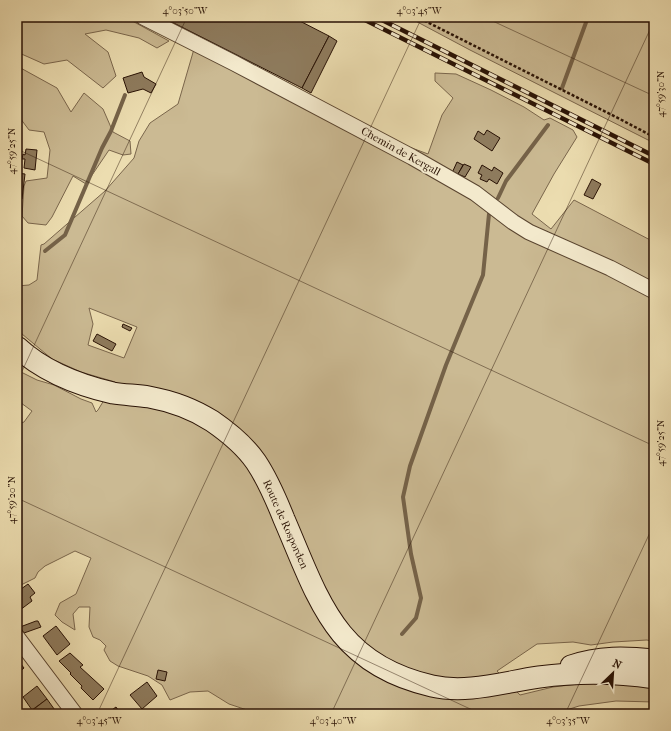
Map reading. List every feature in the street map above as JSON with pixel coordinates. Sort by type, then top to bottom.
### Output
[{"type":"main road","name":"Route de Rosporden","points":[[17,347],[43,368],[67,379],[112,392],[148,397],[181,406],[212,421],[238,442],[255,460],[271,487],[310,580],[329,618],[351,645],[373,663],[385,670],[412,681],[441,688],[453,689],[541,677],[598,673],[654,678]]},
{"type":"main road","name":"Route de Rosporden","points":[[541,677],[593,659],[634,658],[654,660]]},
{"type":"street","name":"Chemin de Kergall","points":[[142,17],[234,63],[412,157],[475,192],[513,222],[529,232],[610,268],[654,291]]},
{"type":"street","points":[[17,637],[75,714]]},
{"type":"path","points":[[421,17],[423,20],[654,137]]},
{"type":"shaded area","points":[[17,17],[125,17],[169,41],[157,48],[139,38],[106,30],[85,34],[108,52],[116,76],[103,88],[67,60],[44,64],[17,52]]},
{"type":"shaded area","points":[[408,17],[654,17],[654,143],[470,50]]},
{"type":"shaded area","points":[[194,49],[336,120],[428,154],[442,115],[453,98],[435,81],[435,73],[456,74],[524,107],[544,120],[550,118],[573,130],[577,137],[532,214],[551,229],[574,200],[654,242],[654,642],[647,640],[591,645],[573,642],[537,644],[497,671],[520,695],[553,687],[587,683],[654,686],[654,702],[616,701],[579,706],[554,714],[259,714],[229,704],[208,691],[190,692],[170,700],[162,685],[148,676],[118,666],[110,661],[104,650],[106,646],[100,640],[93,637],[89,627],[90,607],[79,607],[73,614],[75,630],[62,622],[55,615],[60,603],[76,594],[91,558],[75,551],[45,566],[38,572],[35,578],[17,587],[17,425],[24,422],[32,411],[17,400],[17,370],[92,403],[96,412],[115,382],[81,372],[52,359],[22,334],[17,325],[17,286],[29,285],[37,280],[41,245],[105,191],[134,158],[139,141],[150,123],[178,104]],"holes":[[[89,308],[137,327],[124,358],[88,345],[93,324]]]},
{"type":"shaded area","points":[[17,66],[57,88],[71,112],[84,93],[103,109],[113,132],[130,141],[131,154],[123,155],[109,150],[86,184],[73,176],[52,217],[46,225],[28,223],[22,216],[24,186],[26,181],[47,178],[50,150],[44,132],[29,130],[17,114]]},
{"type":"building","points":[[162,17],[292,17],[329,36],[302,88]]},
{"type":"building","points":[[329,36],[337,41],[311,93],[302,88]]},
{"type":"building","points":[[142,72],[144,77],[156,84],[151,93],[143,89],[128,93],[123,78]]},
{"type":"building","points":[[487,130],[500,138],[492,151],[474,139],[478,131],[484,135]]},
{"type":"building","points":[[26,149],[37,150],[35,170],[24,168],[25,159],[22,159],[23,154],[25,155]]},
{"type":"building","points":[[457,162],[463,165],[457,176],[452,173]]},
{"type":"building","points":[[464,164],[471,167],[465,177],[458,174]]},
{"type":"building","points":[[482,165],[492,171],[494,167],[503,173],[497,184],[489,179],[487,182],[480,179],[482,175],[478,173]]},
{"type":"building","points":[[17,173],[25,174],[22,199],[17,199]]},
{"type":"building","points":[[592,179],[601,184],[593,199],[584,195]]},
{"type":"building","points":[[123,324],[132,328],[130,331],[122,327]]},
{"type":"building","points":[[97,334],[116,344],[112,351],[93,341]]},
{"type":"building","points":[[28,584],[35,593],[30,597],[32,601],[20,610],[17,605],[17,592]]},
{"type":"building","points":[[38,621],[41,627],[24,633],[20,627]]},
{"type":"building","points":[[56,626],[70,644],[57,655],[43,636]]},
{"type":"building","points":[[70,653],[83,665],[80,667],[104,689],[93,700],[59,661]]},
{"type":"building","points":[[17,659],[24,668],[17,674]]},
{"type":"building","points":[[158,670],[167,672],[165,681],[156,679]]},
{"type":"building","points":[[147,682],[157,696],[142,709],[130,695]]},
{"type":"building","points":[[37,686],[47,699],[32,710],[23,697]]},
{"type":"building","points":[[47,699],[57,713],[38,714],[34,709]]},
{"type":"building","points":[[116,707],[121,714],[106,714]]},
{"type":"waterway","points":[[562,88],[588,17]]},
{"type":"waterway","points":[[45,251],[65,235],[102,148],[111,131],[125,95]]},
{"type":"waterway","points":[[498,198],[506,181],[548,125]]},
{"type":"waterway","points":[[402,634],[416,618],[421,598],[411,554],[403,497],[410,466],[446,365],[483,275],[489,214]]},
{"type":"railway","points":[[359,17],[654,164]]},
{"type":"railway","points":[[376,17],[654,156]]}]
